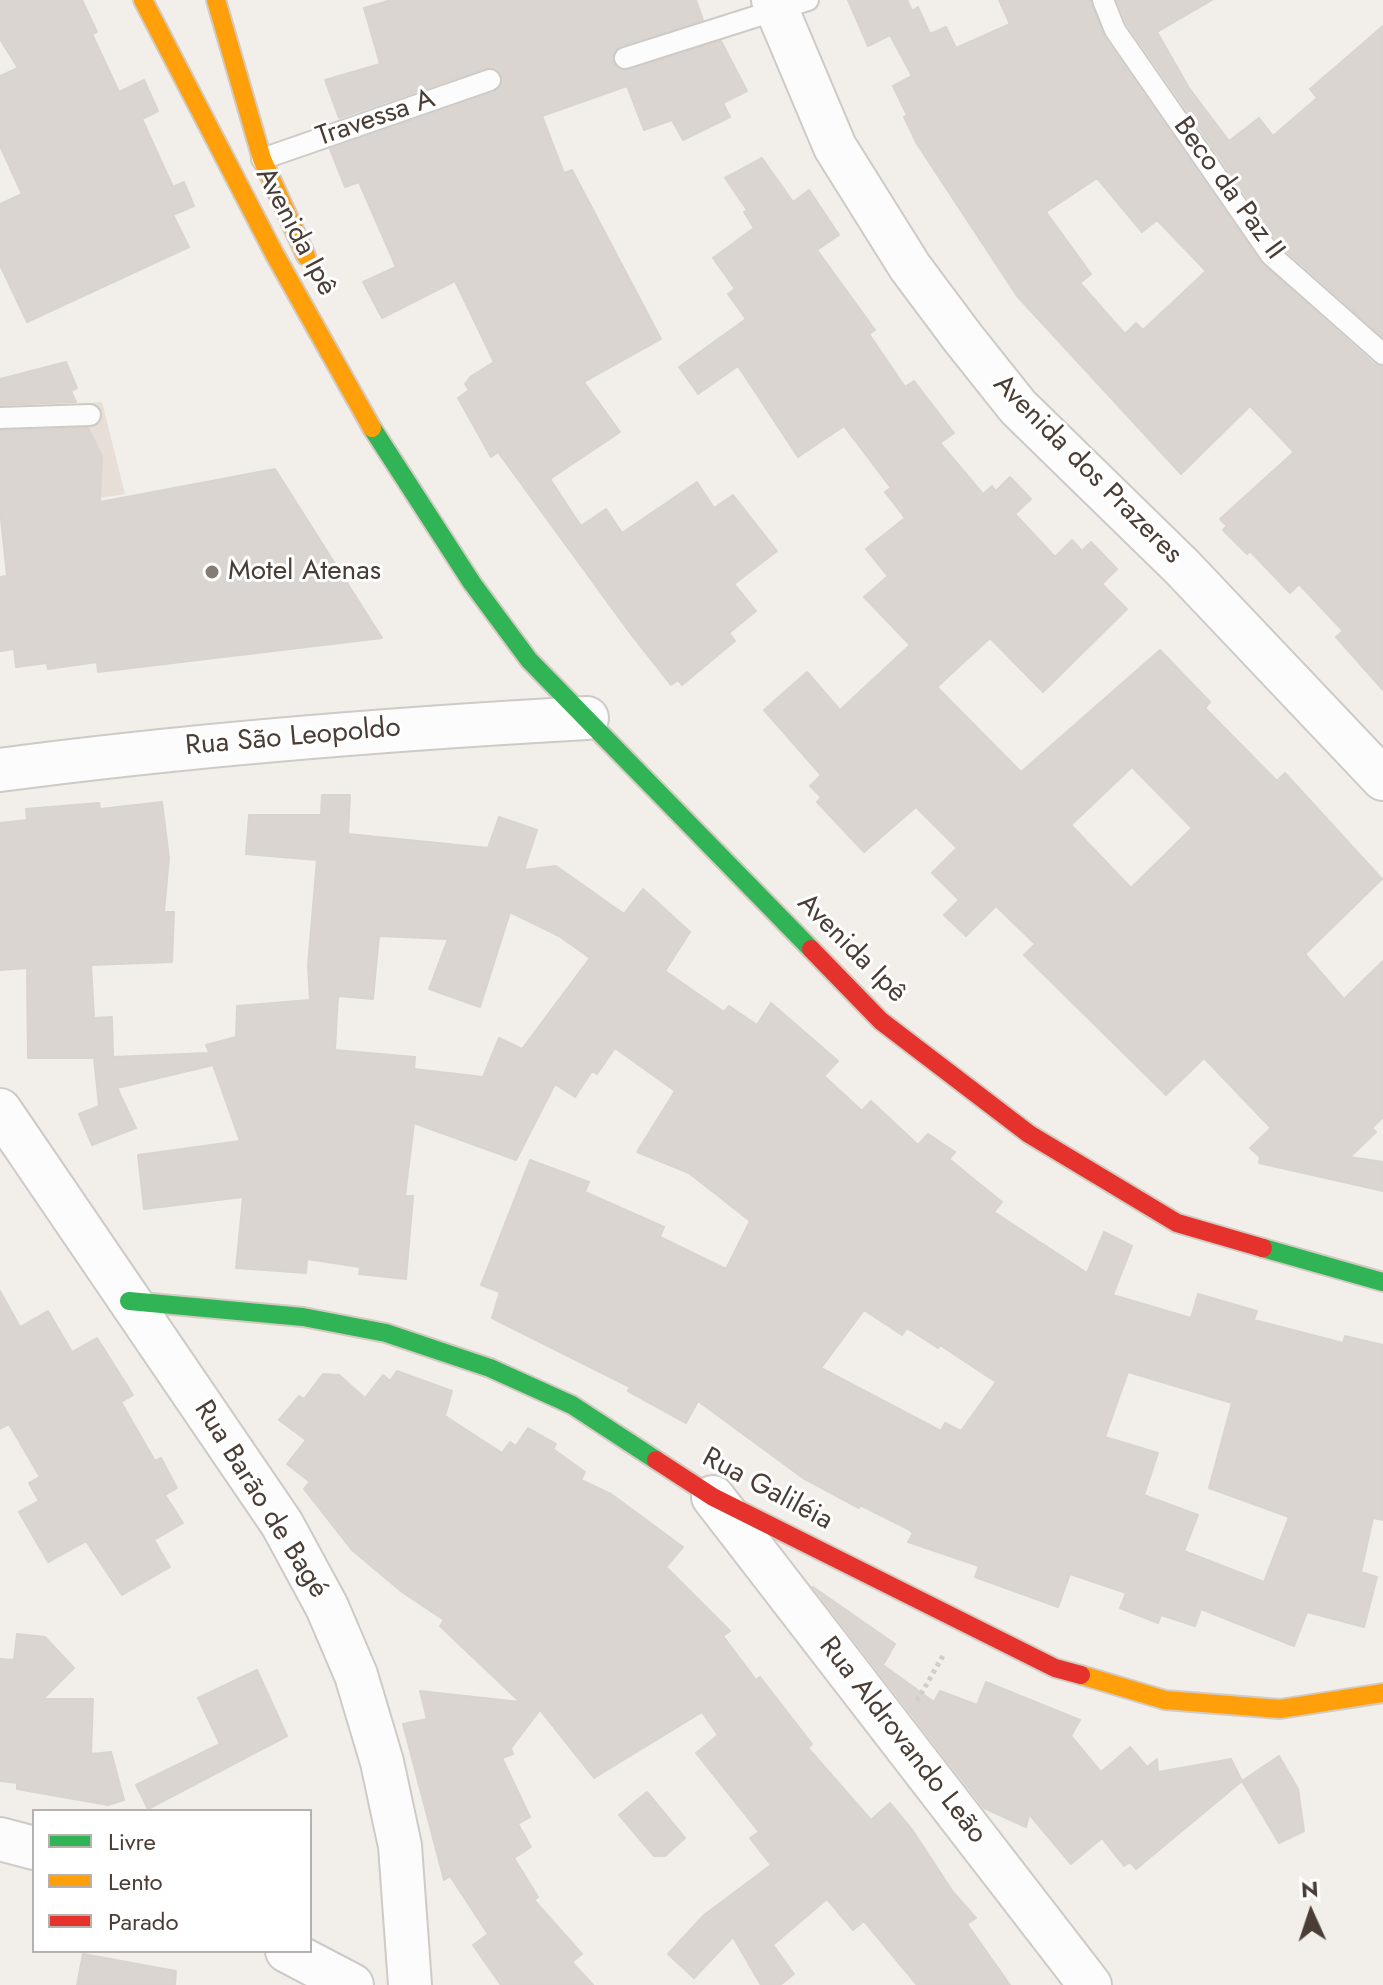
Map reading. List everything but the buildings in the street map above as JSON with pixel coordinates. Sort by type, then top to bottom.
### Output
[{"type":"main road","name":"Avenida Ipê","points":[[143,0],[343,383],[480,596],[529,660],[881,1021],[1029,1134],[1177,1223],[1383,1282]]},
{"type":"main road","name":"Avenida Ipê","points":[[216,0],[262,159],[314,273]]},
{"type":"main road","points":[[227,0],[227,30]]},
{"type":"main road","name":"Avenida Ipê","points":[[346,344],[409,484]]},
{"type":"main road","name":"Rua Galiléia","points":[[129,1301],[303,1317],[386,1333],[490,1368],[572,1405],[713,1497],[1055,1668],[1165,1700],[1280,1709],[1383,1693]]},
{"type":"street","name":"Avenida dos Prazeres","points":[[786,3],[835,147],[910,267],[963,338],[1018,407],[1182,567],[1383,779]]},
{"type":"street","name":"Rua São Leopoldo","points":[[0,770],[194,745],[373,730],[587,718]]},
{"type":"street","name":"Rua Barão de Bagé","points":[[0,1110],[282,1524],[327,1607],[356,1675],[382,1762],[400,1846],[410,1985]]},
{"type":"street","name":"Rua Aldrovando Leão","points":[[713,1497],[1090,1985]]},
{"type":"street","points":[[0,1839],[32,1847]]},
{"type":"street","points":[[291,1953],[352,1985]]},
{"type":"lane","name":"Beco da Paz II","points":[[1103,0],[1115,30],[1271,255],[1383,354]]},
{"type":"lane","points":[[625,58],[786,3]]},
{"type":"lane","name":"Travessa A","points":[[262,159],[490,80]]},
{"type":"lane","points":[[0,418],[90,415]]},
{"type":"path","points":[[897,1736],[963,1622]]},
{"type":"shaded area","points":[[102,402],[125,494],[50,505],[0,472],[0,412]]},
{"type":"traffic: fast","points":[[372,428],[472,583],[529,660],[811,949]]},
{"type":"traffic: fast","points":[[1263,1248],[1383,1282]]},
{"type":"traffic: fast","points":[[129,1301],[303,1317],[386,1333],[490,1368],[572,1405],[656,1460]]},
{"type":"traffic: slow","points":[[143,0],[275,255],[372,428]]},
{"type":"traffic: slow","points":[[216,0],[262,159],[306,256]]},
{"type":"traffic: slow","points":[[1081,1675],[1165,1700],[1280,1709],[1383,1693]]},
{"type":"traffic: jam","points":[[811,949],[881,1021],[1029,1134],[1177,1223],[1263,1248]]},
{"type":"traffic: jam","points":[[656,1460],[713,1497],[1055,1668],[1081,1675]]},
{"type":"place","name":"Motel Atenas","points":[[212,572]]}]
